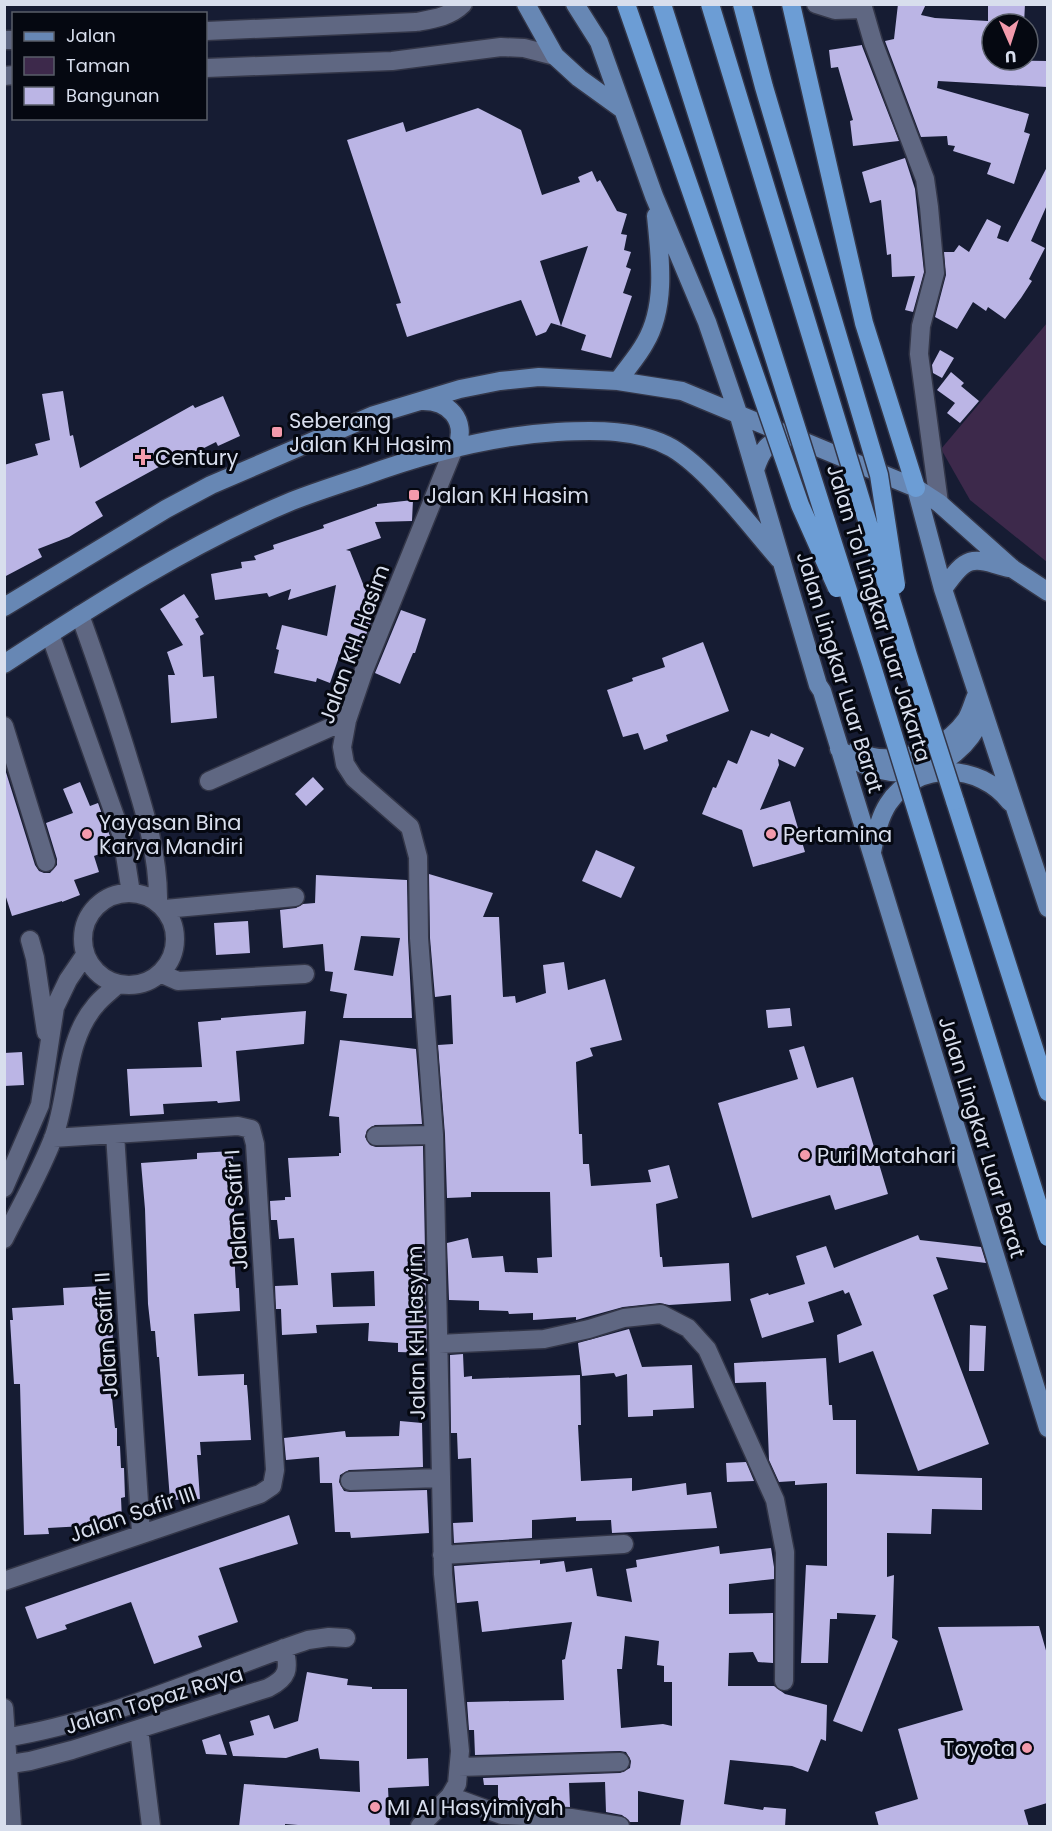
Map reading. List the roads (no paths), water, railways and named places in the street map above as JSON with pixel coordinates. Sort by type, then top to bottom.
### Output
[{"type":"highway","points":[[626,4],[800,505],[871,663]]},
{"type":"highway","name":"Jalan Tol Lingkar Luar Jakarta","points":[[662,4],[871,663],[1047,1237]]},
{"type":"highway","name":"Jalan Tol Lingkar Luar Jakarta","points":[[710,4],[908,655],[1047,1092]]},
{"type":"highway","points":[[742,4],[764,87],[879,475],[908,655]]},
{"type":"highway","points":[[791,4],[864,323],[916,488]]},
{"type":"main road","points":[[526,4],[555,56],[579,78],[621,109]]},
{"type":"main road","name":"Jalan Lingkar Luar Barat","points":[[575,4],[599,42],[621,109],[706,322],[738,413],[1047,1428]]},
{"type":"main road","points":[[618,381],[646,342],[656,313],[661,267],[654,196]]},
{"type":"main road","points":[[4,607],[166,508],[211,485],[374,415],[416,401],[460,388],[539,377],[618,381],[682,391],[916,488],[939,503],[1013,569],[1047,592]]},
{"type":"main road","points":[[416,401],[429,400],[449,409],[459,422],[460,437],[455,447]]},
{"type":"main road","points":[[4,664],[80,615],[207,541],[292,501],[402,462],[455,447],[540,433],[585,430],[634,434],[672,448],[694,465],[784,565]]},
{"type":"main road","points":[[755,470],[760,455],[768,444],[786,434]]},
{"type":"main road","points":[[916,488],[943,589],[1047,908]]},
{"type":"main road","points":[[943,589],[960,566],[971,560],[987,561],[1013,569]]},
{"type":"main road","points":[[833,730],[866,756],[909,757],[932,750],[955,732],[966,719],[977,694]]},
{"type":"main road","points":[[839,749],[851,759],[869,768],[890,772],[914,772],[934,766],[953,755],[968,740],[982,717],[993,744]]},
{"type":"main road","points":[[872,854],[881,817],[888,804],[909,783],[922,776],[936,772],[966,772],[993,784],[1013,806]]},
{"type":"street","points":[[207,31],[416,22],[438,18],[457,10],[463,4]]},
{"type":"street","points":[[816,4],[835,10],[863,7],[873,42],[924,179],[936,273],[921,327],[919,354],[939,503]]},
{"type":"street","points":[[207,68],[392,61],[501,47],[524,48],[555,56]]},
{"type":"street","name":"Jalan KH. Hasim","points":[[410,827],[354,778],[345,764],[342,747],[347,720],[364,669],[455,447]]},
{"type":"street","points":[[80,615],[113,709],[152,842],[161,906]]},
{"type":"street","points":[[50,634],[122,836],[131,893]]},
{"type":"street","points":[[209,781],[347,720]]},
{"type":"street","points":[[4,726],[46,862]]},
{"type":"street","name":"Jalan KH Hasyim","points":[[410,827],[418,857],[419,938],[434,1135],[442,1555],[459,1767],[457,1784],[450,1796],[420,1827]]},
{"type":"street","points":[[131,893],[150,898],[161,906],[171,919],[175,942],[173,954],[160,973],[148,981],[134,985],[118,984],[104,978],[93,968],[85,955],[82,937],[87,919],[98,905],[113,896],[131,893]]},
{"type":"street","points":[[161,906],[295,897]]},
{"type":"street","points":[[30,940],[35,958],[48,1050]]},
{"type":"street","points":[[4,1188],[40,1105],[55,1006],[68,980],[85,955]]},
{"type":"street","points":[[160,973],[178,981],[305,974]]},
{"type":"street","points":[[4,1239],[53,1138],[80,1030],[94,1006],[118,984]]},
{"type":"street","name":"Jalan Safir I","points":[[53,1138],[238,1126],[251,1129],[255,1144],[274,1447],[275,1470],[272,1486]]},
{"type":"street","name":"Jalan Safir II","points":[[115,1134],[141,1533]]},
{"type":"street","points":[[376,1136],[434,1135]]},
{"type":"street","points":[[439,1344],[544,1339],[590,1329],[624,1318],[661,1314],[688,1328],[707,1349],[775,1500],[785,1552],[784,1681]]},
{"type":"street","points":[[350,1481],[440,1478]]},
{"type":"street","name":"Jalan Safir III","points":[[4,1581],[260,1494],[272,1486]]},
{"type":"street","points":[[442,1555],[624,1544]]},
{"type":"street","name":"Jalan Topaz Raya","points":[[6,1738],[64,1725],[137,1703],[308,1640],[330,1637],[346,1638]]},
{"type":"street","name":"Jalan Topaz Raya","points":[[6,1765],[72,1750],[268,1688],[281,1682],[287,1672],[284,1648]]},
{"type":"street","points":[[4,1708],[6,1765],[12,1827]]},
{"type":"street","points":[[139,1729],[151,1827]]},
{"type":"street","points":[[459,1767],[620,1762]]},
{"type":"street","points":[[450,1796],[502,1815],[570,1818],[620,1827]]},
{"type":"place","name":"Seberang Jalan KH Hasim","points":[[277,432]]},
{"type":"place","name":"Century","points":[[143,457]]},
{"type":"place","name":"Jalan KH Hasim","points":[[414,495]]},
{"type":"place","name":"Yayasan Bina Karya Mandiri","points":[[87,834]]},
{"type":"place","name":"Pertamina","points":[[771,834]]},
{"type":"place","name":"Puri Matahari","points":[[805,1155]]},
{"type":"place","name":"Toyota","points":[[1027,1748]]},
{"type":"place","name":"MI Al Hasyimiyah","points":[[375,1807]]}]
